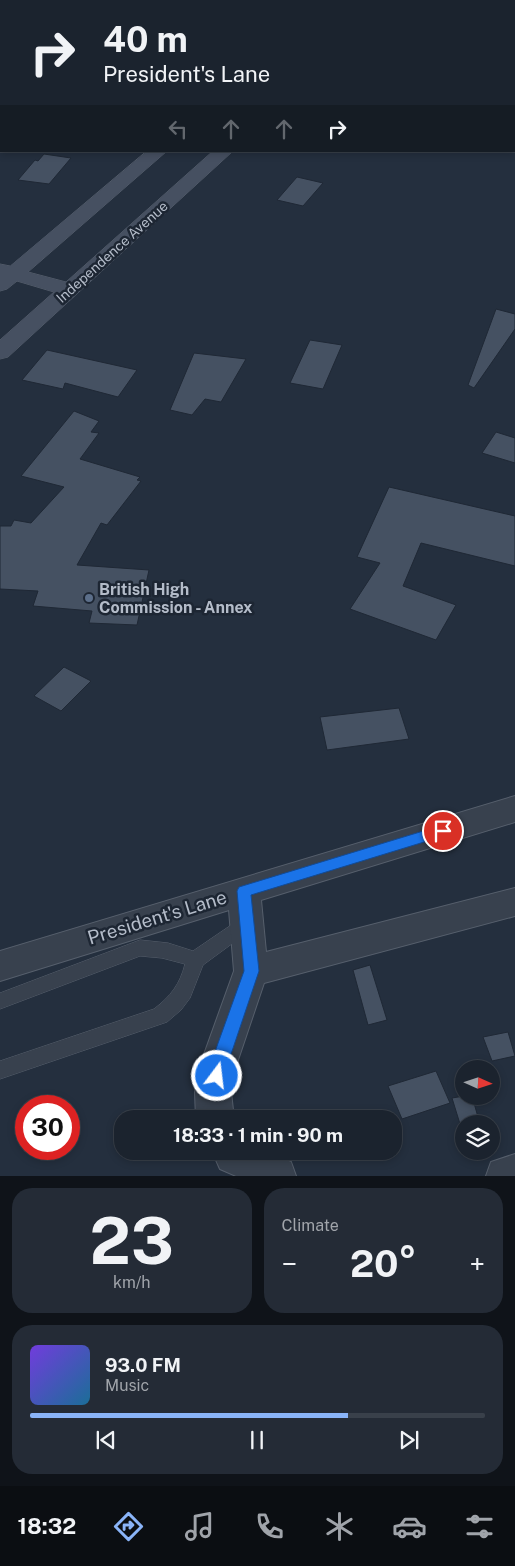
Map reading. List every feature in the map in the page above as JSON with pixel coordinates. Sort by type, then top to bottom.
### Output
[{"type":"main road","points":[[4,277],[157,152]]},
{"type":"main road","name":"Independence Avenue","points":[[0,352],[223,152]]},
{"type":"main road","points":[[4,277],[70,290]]},
{"type":"street","name":"President's Lane","points":[[0,966],[245,907],[515,809]]},
{"type":"street","points":[[251,971],[515,902]]},
{"type":"street","points":[[214,1110],[213,1092],[220,1060],[251,971],[245,907]]},
{"type":"street","points":[[244,1160],[277,1176]]},
{"type":"street","points":[[506,1176],[515,1173]]},
{"type":"lane","points":[[0,1070],[160,1016],[178,1003],[190,982],[195,960],[245,907]]},
{"type":"lane","points":[[0,1001],[140,948],[178,952],[195,960]]},
{"type":"building","points":[[44,154],[71,158],[49,184],[18,180],[35,160],[38,161]]},
{"type":"building","points":[[297,177],[323,183],[303,206],[277,200]]},
{"type":"building","points":[[496,309],[515,314],[515,329],[474,388],[468,385]]},
{"type":"building","points":[[310,340],[342,345],[323,389],[290,383]]},
{"type":"building","points":[[47,350],[137,370],[118,397],[65,383],[63,389],[22,380]]},
{"type":"building","points":[[194,353],[246,359],[221,402],[205,399],[192,415],[170,410]]},
{"type":"building","points":[[74,411],[99,421],[91,432],[99,433],[80,459],[140,477],[137,480],[141,481],[107,525],[101,523],[77,565],[149,570],[137,625],[89,623],[92,611],[33,606],[38,591],[0,589],[0,526],[11,526],[14,520],[31,523],[64,487],[21,476]]},
{"type":"building","points":[[496,432],[515,438],[515,463],[482,453]]},
{"type":"building","points":[[389,487],[515,516],[515,566],[421,543],[403,586],[456,605],[436,640],[350,609],[380,563],[357,557]]},
{"type":"building","points":[[64,667],[91,681],[61,711],[34,696]]},
{"type":"building","points":[[399,708],[409,739],[327,750],[320,717]]},
{"type":"building","points":[[370,965],[387,1020],[368,1025],[353,970]]},
{"type":"building","points":[[508,1032],[515,1056],[492,1060],[483,1037]]},
{"type":"building","points":[[436,1071],[450,1103],[402,1119],[402,1110],[398,1110],[388,1086]]},
{"type":"building","points":[[452,1098],[455,1098],[455,1105],[475,1105],[477,1115],[457,1115]]},
{"type":"place","name":"British High Commission - Annex","points":[[89,598]]},
{"type":"route","points":[[217,1076],[220,1060],[251,971],[244,891],[443,831]]}]
